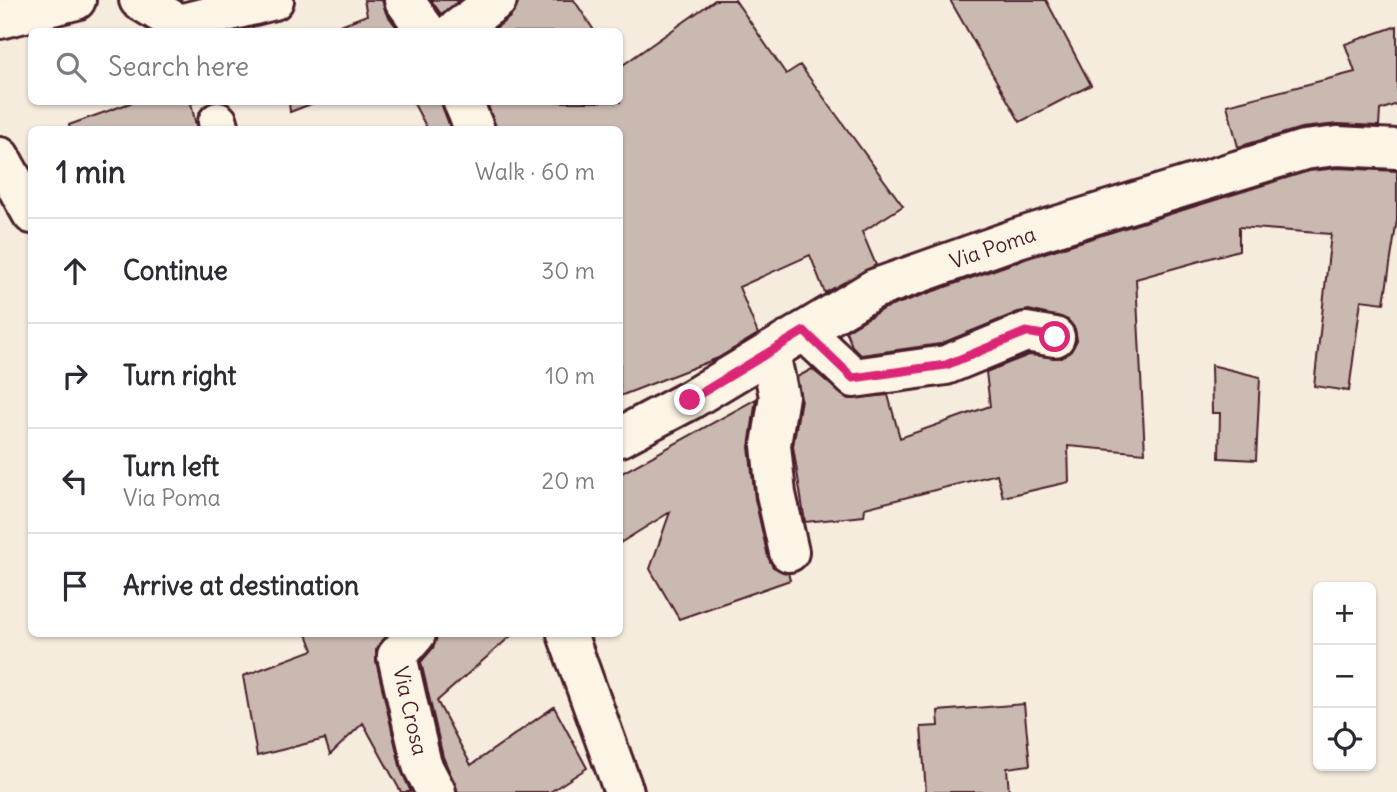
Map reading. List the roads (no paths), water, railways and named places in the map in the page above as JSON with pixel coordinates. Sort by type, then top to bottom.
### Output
[{"type":"street","points":[[0,19],[76,0]]},
{"type":"street","points":[[139,0],[179,24],[274,0]]},
{"type":"street","points":[[404,0],[424,28]]},
{"type":"street","points":[[458,28],[497,0]]},
{"type":"street","points":[[464,105],[473,126]]},
{"type":"street","name":"Via Poma","points":[[623,435],[770,354],[874,289],[1018,238],[1304,150],[1337,146],[1397,149]]},
{"type":"street","points":[[0,157],[28,207]]},
{"type":"street","points":[[804,331],[853,378],[946,365],[1026,332],[1055,337]]},
{"type":"street","points":[[770,354],[779,396],[771,445],[776,494],[789,552]]},
{"type":"street","name":"Via Crosa","points":[[413,637],[397,656],[422,765],[436,792]]},
{"type":"street","points":[[568,637],[624,792]]}]
